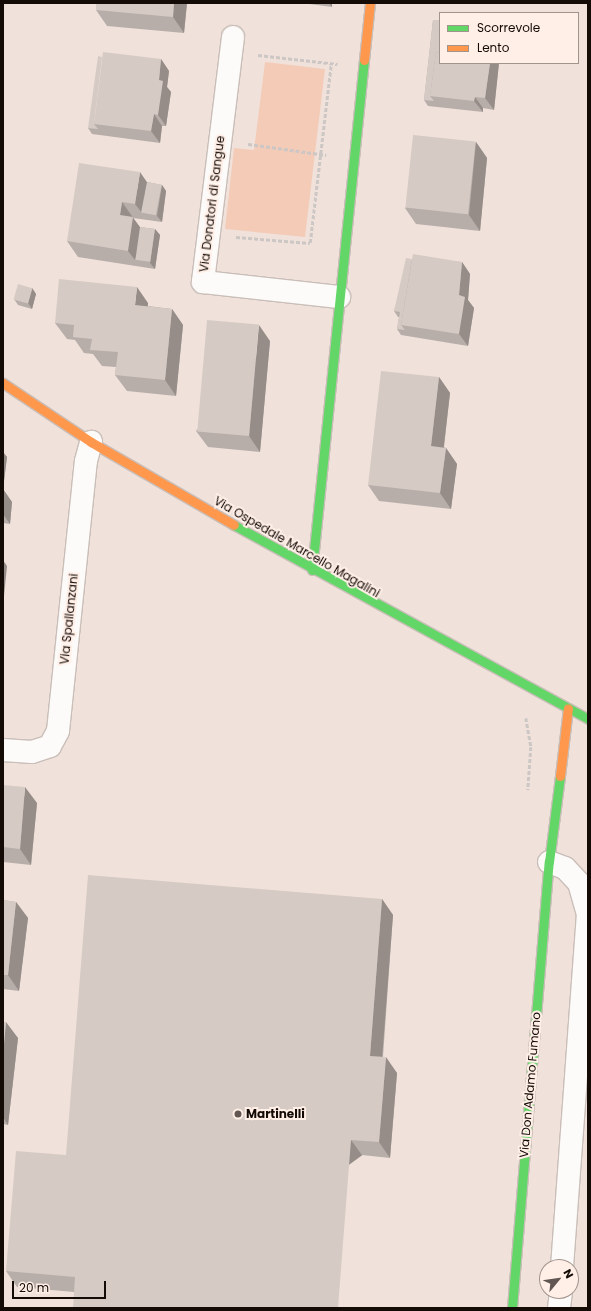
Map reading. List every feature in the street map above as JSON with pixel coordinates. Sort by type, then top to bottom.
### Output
[{"type":"street","points":[[312,570],[370,3]]},
{"type":"street","name":"Via Donatori di Sangue","points":[[232,45],[203,282],[339,297]]},
{"type":"street","name":"Via Ospedale Marcello Magalini","points":[[3,383],[91,442],[312,570],[588,719]]},
{"type":"street","name":"Via Spallanzani","points":[[3,750],[32,752],[50,746],[58,731],[85,469],[91,442]]},
{"type":"street","name":"Via Don Adamo Fumano","points":[[512,1308],[549,862],[568,708]]},
{"type":"street","points":[[549,862],[565,868],[579,883],[588,915],[563,1259]]},
{"type":"path","points":[[232,45],[331,63],[363,67]]},
{"type":"path","points":[[210,234],[310,243],[319,153],[331,63]]},
{"type":"path","points":[[220,140],[353,159]]},
{"type":"path","points":[[522,713],[527,719],[531,747],[528,794]]},
{"type":"shaded area","points":[[265,62],[325,69],[305,237],[225,229],[234,148],[254,150]]},
{"type":"building","points":[[96,3],[174,3],[173,17],[96,10]]},
{"type":"building","points":[[433,20],[439,20],[439,53],[436,52],[430,96],[434,101],[424,100]]},
{"type":"building","points":[[103,52],[161,59],[159,80],[163,81],[158,115],[154,114],[151,131],[94,124]]},
{"type":"building","points":[[436,52],[439,53],[439,64],[490,64],[485,98],[475,97],[474,101],[430,96]]},
{"type":"building","points":[[98,56],[102,57],[94,124],[98,129],[88,128]]},
{"type":"building","points":[[413,135],[476,142],[468,214],[405,208]]},
{"type":"building","points":[[79,163],[140,172],[135,204],[122,202],[120,215],[133,217],[128,251],[67,241]]},
{"type":"building","points":[[147,182],[162,185],[156,215],[141,212]]},
{"type":"building","points":[[140,227],[155,229],[150,262],[135,260]]},
{"type":"building","points":[[413,254],[462,262],[459,295],[465,297],[459,334],[401,325]]},
{"type":"building","points":[[406,258],[412,259],[401,325],[405,330],[397,329],[400,312],[394,311]]},
{"type":"building","points":[[59,279],[137,287],[135,305],[172,309],[165,380],[115,375],[118,352],[90,350],[92,339],[73,337],[74,325],[55,323]]},
{"type":"building","points":[[18,284],[32,288],[28,304],[14,299]]},
{"type":"building","points":[[207,320],[259,325],[249,436],[197,432]]},
{"type":"building","points":[[381,371],[439,377],[431,446],[446,448],[440,493],[368,485]]},
{"type":"building","points":[[3,785],[25,787],[20,849],[3,847]]},
{"type":"building","name":"Martinelli","points":[[88,875],[382,899],[370,1056],[386,1057],[379,1142],[351,1140],[338,1308],[73,1308],[75,1277],[6,1271],[16,1151],[66,1155]]},
{"type":"building","points":[[3,900],[16,902],[8,975],[3,975]]},
{"type":"building","points":[[3,1022],[6,1022],[3,1054]]},
{"type":"traffic: fast","points":[[312,570],[364,60]]},
{"type":"traffic: fast","points":[[234,525],[588,719]]},
{"type":"traffic: fast","points":[[512,1308],[549,862],[560,776]]},
{"type":"traffic: slow","points":[[364,60],[370,3]]},
{"type":"traffic: slow","points":[[3,383],[91,442],[234,525]]},
{"type":"traffic: slow","points":[[560,776],[568,708]]},
{"type":"place","name":"Martinelli","points":[[238,1114]]}]
